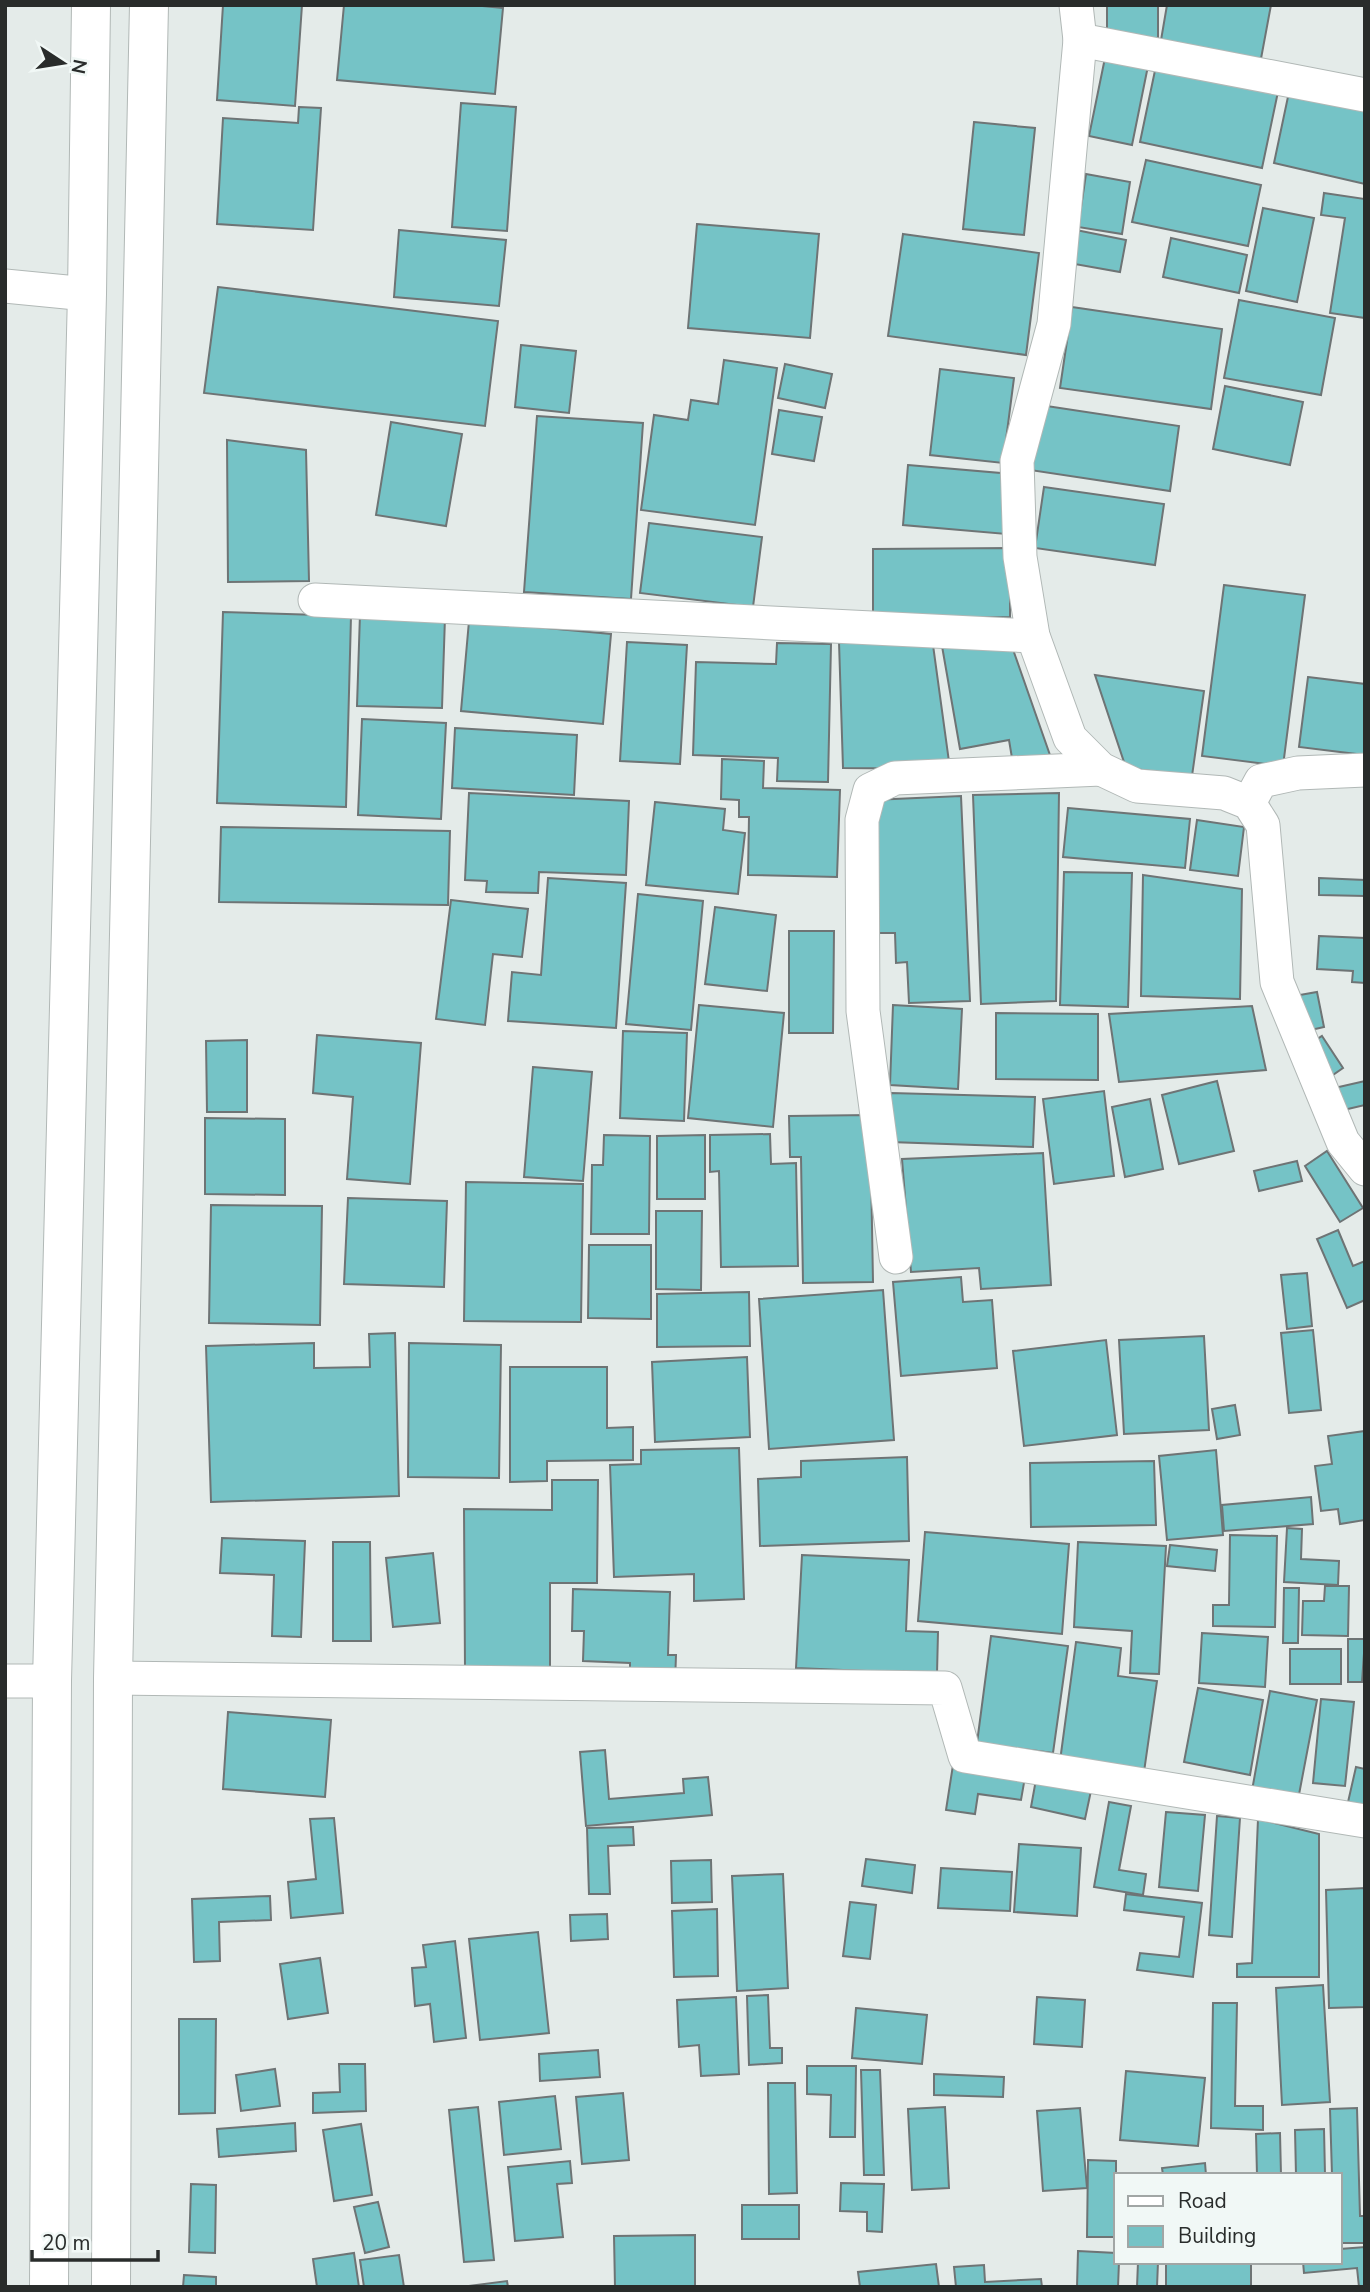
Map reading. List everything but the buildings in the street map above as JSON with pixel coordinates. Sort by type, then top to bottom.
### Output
[{"type":"highway","points":[[49,2287],[52,1681],[87,294],[91,5]]},
{"type":"highway","points":[[111,2287],[113,1678],[149,5]]},
{"type":"street","points":[[1076,5],[1080,40],[1054,324],[1017,461],[1020,557],[1033,636],[1070,738],[1101,769],[1137,786],[1224,793],[1249,803],[1264,825],[1277,982],[1343,1142],[1365,1169]]},
{"type":"street","points":[[1080,40],[1365,95]]},
{"type":"street","points":[[5,286],[87,294]]},
{"type":"street","points":[[316,600],[1033,636]]},
{"type":"street","points":[[896,1257],[863,1011],[862,820],[870,790],[895,778],[1101,769]]},
{"type":"street","points":[[1249,803],[1261,781],[1297,773],[1365,770]]},
{"type":"street","points":[[113,1678],[945,1688],[965,1756],[1365,1821]]},
{"type":"street","points":[[5,1681],[52,1681]]}]
